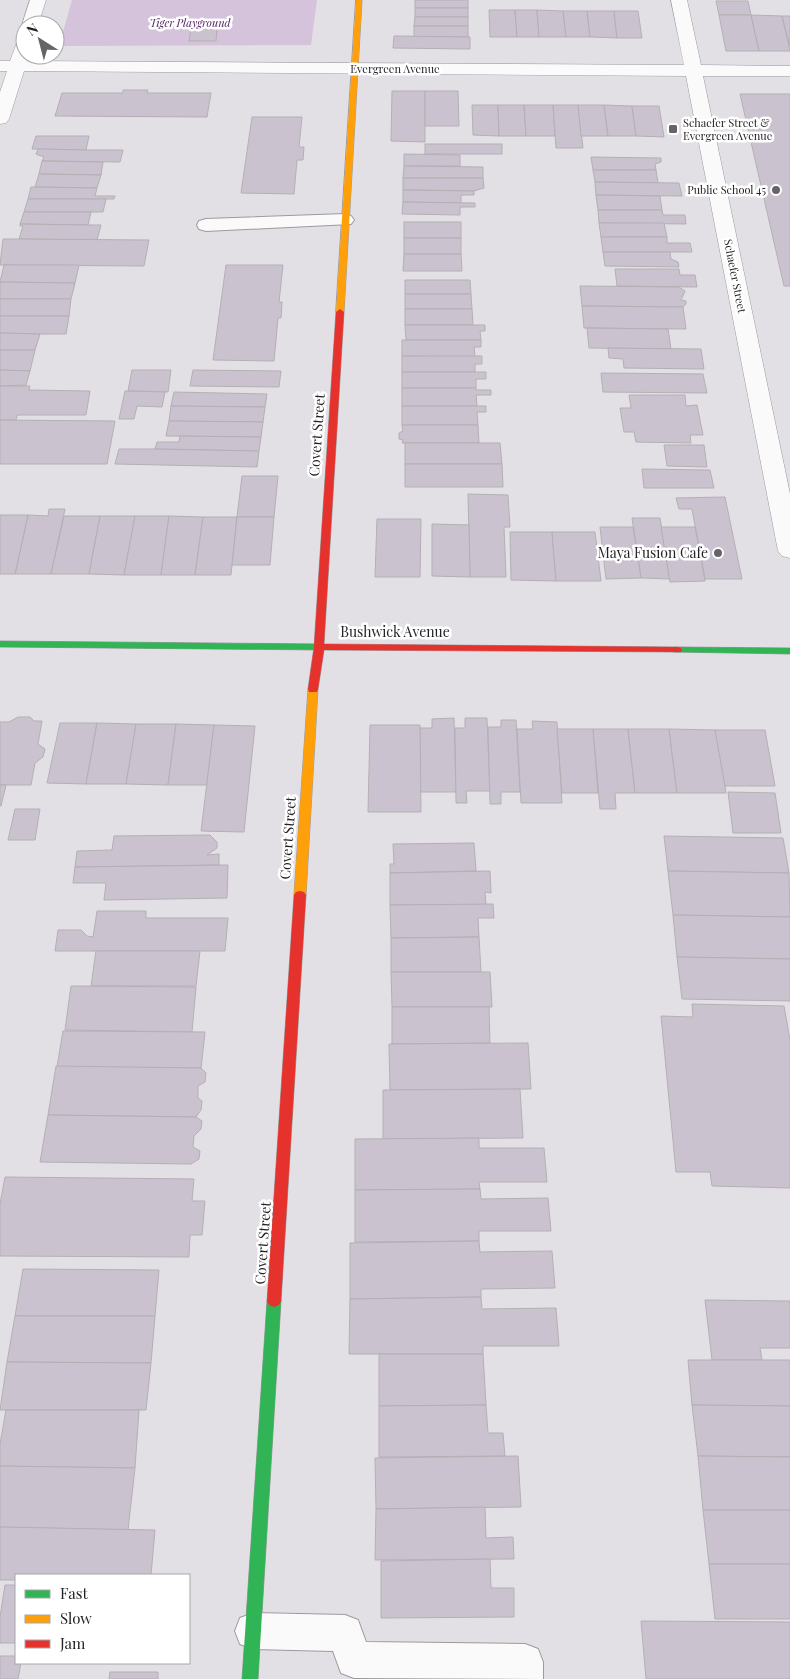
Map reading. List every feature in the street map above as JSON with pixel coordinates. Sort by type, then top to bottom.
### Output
[{"type":"street","points":[[33,15],[38,0]]},
{"type":"street","name":"Covert Street","points":[[250,1679],[313,686],[319,647],[359,0]]},
{"type":"street","name":"Schaefer Street","points":[[679,0],[790,551]]},
{"type":"street","points":[[0,119],[8,66]]},
{"type":"street","name":"Evergreen Avenue","points":[[8,66],[790,71]]},
{"type":"street","name":"Bushwick Avenue","points":[[0,644],[790,651]]},
{"type":"lane","points":[[206,225],[345,220]]},
{"type":"lane","points":[[253,1631],[344,1633],[354,1660],[525,1662],[525,1679]]},
{"type":"green space","name":"Tiger Playground","points":[[72,0],[317,0],[311,45],[65,46],[65,25]]},
{"type":"building","points":[[415,0],[468,0],[468,8],[415,8]]},
{"type":"building","points":[[716,1],[748,1],[751,15],[719,15]]},
{"type":"building","points":[[415,8],[468,8],[468,17],[415,17]]},
{"type":"building","points":[[489,10],[515,10],[517,37],[490,37]]},
{"type":"building","points":[[515,10],[537,10],[539,37],[517,37]]},
{"type":"building","points":[[537,10],[563,11],[566,37],[539,37]]},
{"type":"building","points":[[563,11],[587,11],[590,37],[566,37]]},
{"type":"building","points":[[587,11],[614,11],[617,38],[590,37]]},
{"type":"building","points":[[614,11],[638,11],[642,38],[617,38]]},
{"type":"building","points":[[719,15],[751,15],[759,51],[726,51]]},
{"type":"building","points":[[751,15],[782,16],[790,51],[759,51]]},
{"type":"building","points":[[782,16],[790,16],[790,47]]},
{"type":"building","points":[[415,17],[468,17],[468,26],[414,26]]},
{"type":"building","points":[[414,26],[468,26],[468,37],[414,37]]},
{"type":"building","points":[[191,29],[217,29],[216,41],[189,41]]},
{"type":"building","points":[[394,36],[470,37],[470,49],[393,48]]},
{"type":"building","points":[[123,90],[148,90],[147,93],[211,93],[207,117],[55,116],[62,93],[123,93]]},
{"type":"building","points":[[392,91],[425,91],[425,142],[391,141]]},
{"type":"building","points":[[425,91],[458,91],[459,126],[425,126]]},
{"type":"building","name":"Public School 45","points":[[740,94],[790,94],[790,286],[784,286]]},
{"type":"building","points":[[472,105],[498,105],[499,136],[473,135]]},
{"type":"building","points":[[498,105],[524,105],[526,136],[499,136]]},
{"type":"building","points":[[524,105],[553,105],[555,136],[526,136]]},
{"type":"building","points":[[553,105],[578,105],[583,148],[556,148]]},
{"type":"building","points":[[578,105],[604,105],[608,136],[581,136]]},
{"type":"building","points":[[604,105],[632,106],[636,136],[608,136]]},
{"type":"building","points":[[632,106],[659,106],[664,137],[636,136]]},
{"type":"building","points":[[252,117],[302,117],[299,147],[304,147],[303,160],[297,160],[294,194],[241,193]]},
{"type":"building","points":[[36,136],[89,136],[86,150],[32,149]]},
{"type":"building","points":[[425,144],[502,144],[502,154],[425,154]]},
{"type":"building","points":[[38,149],[123,150],[120,162],[42,161],[44,157],[36,154]]},
{"type":"building","points":[[404,154],[460,155],[460,166],[404,166]]},
{"type":"building","points":[[591,157],[661,158],[661,162],[655,164],[656,170],[593,170]]},
{"type":"building","points":[[42,161],[103,162],[101,175],[39,174]]},
{"type":"building","points":[[404,166],[483,167],[483,178],[403,178]]},
{"type":"building","points":[[593,170],[656,170],[658,183],[595,182]]},
{"type":"building","points":[[39,174],[101,175],[97,188],[35,187]]},
{"type":"building","points":[[403,178],[483,178],[484,188],[474,191],[403,190]]},
{"type":"building","points":[[595,182],[679,183],[682,196],[596,195]]},
{"type":"building","points":[[31,187],[97,188],[95,196],[115,196],[114,199],[28,199]]},
{"type":"building","points":[[403,190],[474,191],[474,195],[461,195],[461,203],[403,202]]},
{"type":"building","points":[[596,195],[660,196],[662,210],[598,210]]},
{"type":"building","points":[[28,199],[106,199],[103,212],[24,212]]},
{"type":"building","points":[[403,202],[475,203],[475,207],[460,207],[460,215],[402,214]]},
{"type":"building","points":[[598,210],[662,210],[663,215],[685,215],[686,224],[599,223]]},
{"type":"building","points":[[24,212],[91,212],[88,225],[20,224]]},
{"type":"building","points":[[404,222],[461,222],[461,238],[404,238]]},
{"type":"building","points":[[599,223],[664,223],[667,237],[601,237]]},
{"type":"building","points":[[20,224],[101,225],[97,240],[19,239],[23,226],[20,226]]},
{"type":"building","points":[[601,237],[667,237],[667,243],[690,243],[692,252],[603,252]]},
{"type":"building","points":[[404,238],[461,238],[461,254],[404,254]]},
{"type":"building","points":[[3,239],[149,240],[144,266],[0,265]]},
{"type":"building","points":[[603,252],[670,252],[671,259],[678,262],[679,267],[605,266]]},
{"type":"building","points":[[404,254],[461,254],[462,271],[403,271]]},
{"type":"building","points":[[4,265],[79,265],[75,283],[0,282]]},
{"type":"building","points":[[226,265],[283,265],[279,302],[282,302],[281,318],[278,318],[274,361],[213,360]]},
{"type":"building","points":[[615,269],[679,269],[680,275],[695,275],[697,287],[617,286]]},
{"type":"building","points":[[405,280],[470,280],[471,294],[405,294]]},
{"type":"building","points":[[0,282],[75,283],[71,299],[0,299]]},
{"type":"building","points":[[580,286],[679,287],[685,291],[681,300],[686,301],[686,304],[683,307],[582,306]]},
{"type":"building","points":[[405,294],[471,294],[472,309],[405,309]]},
{"type":"building","points":[[0,299],[71,299],[69,316],[0,316]]},
{"type":"building","points":[[582,306],[683,307],[686,329],[584,328]]},
{"type":"building","points":[[405,309],[472,309],[473,325],[405,325]]},
{"type":"building","points":[[0,316],[69,316],[66,334],[40,334],[0,333]]},
{"type":"building","points":[[405,325],[485,325],[485,331],[480,331],[481,340],[406,340]]},
{"type":"building","points":[[587,328],[668,329],[671,349],[589,348]]},
{"type":"building","points":[[0,333],[40,334],[35,350],[0,350]]},
{"type":"building","points":[[402,340],[481,340],[481,347],[474,347],[475,357],[402,356]]},
{"type":"building","points":[[608,348],[701,349],[704,369],[624,368],[623,359],[609,358]]},
{"type":"building","points":[[0,350],[35,350],[30,371],[0,370]]},
{"type":"building","points":[[402,356],[482,356],[482,364],[475,364],[475,372],[402,372]]},
{"type":"building","points":[[0,370],[30,371],[26,385],[0,386]]},
{"type":"building","points":[[132,370],[171,370],[168,392],[128,391]]},
{"type":"building","points":[[193,370],[281,371],[279,387],[190,386]]},
{"type":"building","points":[[402,372],[486,372],[486,379],[476,379],[476,388],[402,388]]},
{"type":"building","points":[[601,373],[703,374],[707,393],[603,392]]},
{"type":"building","points":[[0,386],[30,386],[29,390],[90,391],[86,415],[17,415],[16,420],[0,420]]},
{"type":"building","points":[[402,388],[476,388],[476,390],[491,390],[491,395],[476,395],[477,406],[402,406]]},
{"type":"building","points":[[125,391],[165,392],[162,407],[137,406],[134,419],[119,419]]},
{"type":"building","points":[[174,392],[267,394],[265,407],[171,406]]},
{"type":"building","points":[[629,395],[685,395],[686,406],[697,405],[703,435],[690,435],[691,443],[636,442],[634,432],[624,432],[620,408],[631,408]]},
{"type":"building","points":[[171,406],[265,407],[263,422],[169,421]]},
{"type":"building","points":[[402,406],[486,406],[486,412],[477,412],[478,425],[402,425]]},
{"type":"building","points":[[0,420],[115,421],[107,464],[0,464]]},
{"type":"building","points":[[169,421],[263,422],[261,437],[166,436]]},
{"type":"building","points":[[402,425],[478,425],[479,443],[402,443],[403,440],[399,439],[399,433],[403,431]]},
{"type":"building","points":[[180,436],[261,437],[259,451],[155,449],[157,442],[179,442]]},
{"type":"building","points":[[405,443],[500,443],[502,464],[405,464]]},
{"type":"building","points":[[664,445],[704,445],[707,467],[667,466]]},
{"type":"building","points":[[119,449],[259,451],[257,467],[115,464]]},
{"type":"building","points":[[405,464],[502,464],[503,487],[405,487]]},
{"type":"building","points":[[642,469],[710,470],[714,488],[644,488]]},
{"type":"building","points":[[242,476],[278,476],[274,517],[237,517]]},
{"type":"building","points":[[468,494],[508,495],[510,527],[504,527],[506,577],[470,577]]},
{"type":"building","name":"Maya Fusion Cafe","points":[[725,497],[742,579],[705,579],[692,509],[679,509],[676,498]]},
{"type":"building","points":[[49,509],[65,509],[51,574],[15,574],[28,515],[48,516]]},
{"type":"building","points":[[0,515],[28,515],[15,574],[0,574]]},
{"type":"building","points":[[64,516],[100,516],[89,574],[51,574]]},
{"type":"building","points":[[100,516],[135,516],[124,575],[89,574]]},
{"type":"building","points":[[135,516],[169,516],[161,575],[124,575]]},
{"type":"building","points":[[169,516],[203,517],[195,575],[161,575]]},
{"type":"building","points":[[203,517],[237,517],[231,575],[195,575]]},
{"type":"building","points":[[237,517],[274,517],[270,565],[232,565]]},
{"type":"building","points":[[632,518],[660,518],[670,579],[641,578]]},
{"type":"building","points":[[377,519],[421,519],[420,577],[375,577]]},
{"type":"building","points":[[432,524],[469,525],[470,577],[432,576]]},
{"type":"building","points":[[600,527],[633,527],[641,578],[606,579]]},
{"type":"building","points":[[661,527],[695,527],[705,581],[670,582]]},
{"type":"building","points":[[510,532],[552,532],[556,581],[511,580]]},
{"type":"building","points":[[552,532],[595,532],[601,581],[556,581]]},
{"type":"building","points":[[18,717],[30,717],[34,721],[42,721],[38,744],[45,749],[43,757],[35,763],[31,785],[0,785],[0,722],[9,722]]},
{"type":"building","points":[[454,718],[456,792],[420,792],[420,728],[432,728],[432,719]]},
{"type":"building","points":[[465,718],[487,718],[490,791],[466,791],[467,803],[456,803],[455,728],[465,728]]},
{"type":"building","points":[[501,720],[516,720],[520,792],[501,792],[501,804],[490,804],[488,727],[501,727]]},
{"type":"building","points":[[532,721],[557,722],[562,803],[521,803],[517,729],[533,729]]},
{"type":"building","points":[[60,723],[97,723],[86,784],[47,783]]},
{"type":"building","points":[[97,723],[136,724],[126,784],[86,784]]},
{"type":"building","points":[[136,724],[176,724],[168,785],[126,784]]},
{"type":"building","points":[[176,724],[214,725],[207,785],[168,785]]},
{"type":"building","points":[[214,725],[255,726],[244,832],[201,831]]},
{"type":"building","points":[[370,725],[420,725],[421,812],[368,812]]},
{"type":"building","points":[[557,729],[593,729],[598,793],[562,793]]},
{"type":"building","points":[[593,729],[628,729],[635,793],[615,793],[616,809],[600,809]]},
{"type":"building","points":[[628,729],[669,729],[677,793],[635,793]]},
{"type":"building","points":[[669,729],[716,730],[726,793],[677,793]]},
{"type":"building","points":[[715,730],[765,730],[775,786],[725,786]]},
{"type":"building","points":[[0,785],[6,785],[1,806],[0,806]]},
{"type":"building","points":[[728,792],[775,793],[781,833],[733,833]]},
{"type":"building","points":[[15,809],[40,809],[35,840],[8,840]]},
{"type":"building","points":[[210,835],[217,842],[217,848],[207,855],[219,854],[219,865],[75,867],[77,851],[112,850],[114,836]]},
{"type":"building","points":[[664,836],[783,838],[789,873],[668,871]]},
{"type":"building","points":[[474,843],[476,871],[390,873],[390,864],[394,864],[393,844]]},
{"type":"building","points":[[228,865],[227,898],[104,900],[106,883],[73,883],[75,867]]},
{"type":"building","points":[[490,871],[491,893],[485,892],[486,905],[390,905],[390,873]]},
{"type":"building","points":[[668,871],[789,873],[790,917],[673,915]]},
{"type":"building","points":[[493,904],[494,918],[478,918],[479,937],[391,938],[390,905]]},
{"type":"building","points":[[97,911],[146,911],[146,918],[228,918],[225,951],[55,951],[58,930],[81,930],[87,936],[93,937]]},
{"type":"building","points":[[673,915],[790,917],[790,959],[677,957]]},
{"type":"building","points":[[479,937],[481,972],[391,972],[391,938]]},
{"type":"building","points":[[96,951],[200,951],[196,986],[91,986]]},
{"type":"building","points":[[677,957],[790,959],[790,1001],[682,999]]},
{"type":"building","points":[[391,972],[490,972],[492,1007],[392,1007]]},
{"type":"building","points":[[71,986],[196,987],[192,1032],[65,1030]]},
{"type":"building","points":[[692,1004],[784,1006],[790,1040],[790,1188],[712,1186],[710,1172],[676,1172],[661,1016],[693,1017]]},
{"type":"building","points":[[392,1007],[489,1007],[490,1043],[392,1044]]},
{"type":"building","points":[[63,1031],[205,1032],[201,1068],[57,1067]]},
{"type":"building","points":[[528,1043],[531,1089],[390,1090],[389,1044]]},
{"type":"building","points":[[56,1066],[201,1068],[206,1073],[205,1082],[198,1086],[198,1098],[202,1101],[201,1110],[196,1117],[48,1115]]},
{"type":"building","points":[[520,1089],[523,1138],[383,1139],[383,1090]]},
{"type":"building","points":[[48,1115],[196,1117],[202,1121],[201,1129],[194,1136],[193,1147],[200,1151],[199,1159],[191,1164],[40,1162]]},
{"type":"building","points":[[479,1138],[479,1148],[544,1148],[547,1182],[479,1182],[480,1189],[355,1190],[355,1139]]},
{"type":"building","points":[[5,1177],[194,1179],[192,1201],[205,1201],[202,1235],[190,1235],[189,1257],[0,1256],[0,1204]]},
{"type":"building","points":[[480,1189],[481,1199],[548,1198],[551,1231],[479,1231],[479,1241],[355,1242],[355,1190]]},
{"type":"building","points":[[479,1241],[480,1252],[552,1251],[555,1288],[481,1289],[481,1297],[350,1299],[350,1243]]},
{"type":"building","points":[[23,1269],[159,1270],[155,1316],[15,1316]]},
{"type":"building","points":[[481,1297],[482,1309],[556,1308],[559,1346],[483,1346],[483,1354],[349,1354],[350,1299]]},
{"type":"building","points":[[705,1300],[790,1301],[790,1348],[760,1348],[762,1360],[712,1360]]},
{"type":"building","points":[[15,1316],[155,1316],[151,1363],[7,1362]]},
{"type":"building","points":[[379,1354],[483,1354],[486,1405],[379,1406]]},
{"type":"building","points":[[688,1360],[790,1360],[790,1406],[692,1405]]},
{"type":"building","points":[[7,1362],[151,1363],[146,1410],[0,1410]]},
{"type":"building","points":[[486,1405],[488,1433],[503,1433],[505,1456],[379,1457],[379,1406]]},
{"type":"building","points":[[692,1405],[790,1406],[790,1457],[698,1456]]},
{"type":"building","points":[[6,1410],[139,1410],[135,1468],[0,1466],[0,1444]]},
{"type":"building","points":[[518,1456],[521,1507],[376,1509],[375,1458]]},
{"type":"building","points":[[698,1456],[790,1457],[790,1510],[703,1510]]},
{"type":"building","points":[[0,1466],[135,1468],[128,1530],[0,1527]]},
{"type":"building","points":[[485,1507],[486,1538],[513,1537],[514,1559],[375,1560],[376,1509]]},
{"type":"building","points":[[703,1510],[790,1510],[790,1564],[709,1564]]},
{"type":"building","points":[[0,1527],[155,1530],[151,1574],[15,1574],[15,1580],[0,1580]]},
{"type":"building","points":[[490,1559],[491,1588],[514,1588],[514,1617],[381,1618],[381,1561]]},
{"type":"building","points":[[709,1564],[790,1564],[790,1619],[715,1619]]},
{"type":"building","points":[[5,1585],[15,1585],[15,1643],[0,1643],[0,1617]]},
{"type":"building","points":[[641,1621],[790,1622],[790,1679],[646,1679]]},
{"type":"building","points":[[0,1656],[15,1656],[15,1664],[21,1664],[18,1679],[0,1679]]},
{"type":"building","points":[[110,1672],[158,1672],[158,1679],[109,1679]]},
{"type":"traffic: fast","points":[[0,644],[322,647]]},
{"type":"traffic: fast","points":[[677,650],[790,651]]},
{"type":"traffic: fast","points":[[250,1679],[274,1301]]},
{"type":"traffic: slow","points":[[340,312],[359,0]]},
{"type":"traffic: slow","points":[[300,895],[313,689]]},
{"type":"traffic: jam","points":[[313,689],[319,647],[340,312]]},
{"type":"traffic: jam","points":[[322,647],[677,650]]},
{"type":"traffic: jam","points":[[274,1301],[300,895]]},
{"type":"place","name":"Schaefer Street & Evergreen Avenue","points":[[673,129]]},
{"type":"place","name":"Public School 45","points":[[776,190]]},
{"type":"place","name":"Maya Fusion Cafe","points":[[718,553]]}]
